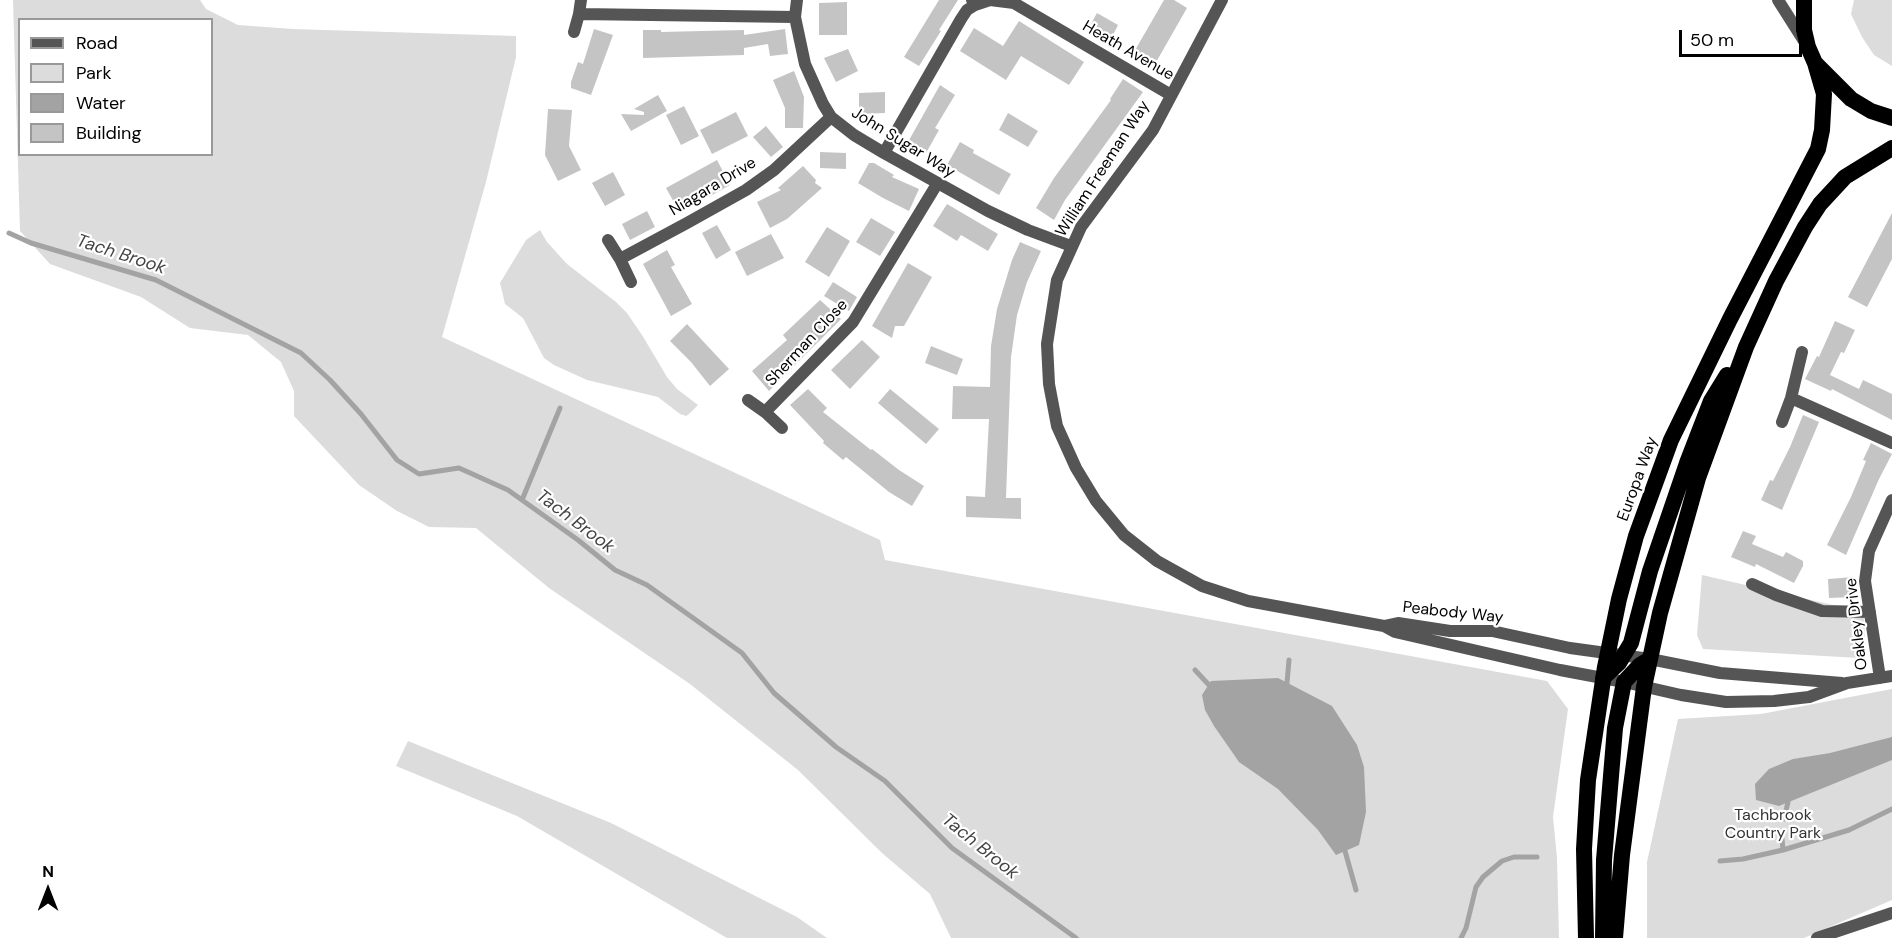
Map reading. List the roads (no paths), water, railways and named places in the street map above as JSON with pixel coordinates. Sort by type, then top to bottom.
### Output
[{"type":"highway","points":[[1804,0],[1804,30],[1815,63],[1851,99],[1871,111],[1892,118]]},
{"type":"highway","name":"Europa Way","points":[[1616,654],[1615,616],[1636,536],[1671,440],[1739,300],[1818,149],[1822,129],[1824,94],[1815,63]]},
{"type":"highway","points":[[1614,938],[1622,855],[1644,687],[1682,530],[1698,478],[1746,347],[1790,253],[1820,204],[1845,177],[1892,148]]},
{"type":"highway","points":[[1586,938],[1584,849],[1588,780],[1603,678],[1616,654],[1635,632],[1664,526],[1711,401],[1746,347]]},
{"type":"highway","points":[[1602,938],[1604,860],[1612,746],[1624,682],[1640,665],[1650,659]]},
{"type":"street","points":[[574,32],[581,0]]},
{"type":"street","name":"John Sugar Way","points":[[797,0],[795,17],[805,64],[831,117],[854,135],[937,184],[1019,226],[1071,246]]},
{"type":"street","name":"Heath Avenue","points":[[974,2],[990,0],[1014,2],[1171,95]]},
{"type":"street","name":"William Freeman Way","points":[[1222,0],[1143,145],[1093,210],[1071,246],[1057,280],[1047,344],[1049,384],[1057,426],[1076,468],[1096,501],[1124,535],[1157,561],[1202,586],[1248,601],[1384,626]]},
{"type":"street","points":[[1778,0],[1808,47]]},
{"type":"street","points":[[884,153],[961,19],[974,2]]},
{"type":"street","points":[[579,14],[795,17]]},
{"type":"street","name":"Niagara Drive","points":[[620,259],[746,189],[774,170],[831,117]]},
{"type":"street","name":"Sherman Close","points":[[748,400],[765,412],[856,319],[937,184]]},
{"type":"street","points":[[608,240],[631,282]]},
{"type":"street","points":[[1782,422],[1791,398],[1802,352]]},
{"type":"street","points":[[1791,398],[1892,443]]},
{"type":"street","points":[[765,412],[782,428]]},
{"type":"street","name":"Oakley Drive","points":[[1886,677],[1865,581],[1869,551],[1892,500]]},
{"type":"street","points":[[1752,584],[1822,611],[1870,612]]},
{"type":"street","name":"Peabody Way","points":[[1384,626],[1398,623],[1450,631],[1492,631],[1570,648],[1650,659],[1739,676],[1848,683]]},
{"type":"street","name":"Peabody Way","points":[[1384,626],[1395,632],[1560,670],[1703,699],[1746,703],[1809,697],[1848,683],[1886,677]]},
{"type":"street","points":[[1817,938],[1892,914]]},
{"type":"water","points":[[1278,678],[1332,706],[1357,745],[1364,767],[1366,812],[1359,845],[1336,855],[1318,830],[1278,789],[1239,762],[1205,710],[1202,695],[1211,681]]},
{"type":"water","points":[[1892,737],[1892,760],[1779,806],[1756,800],[1755,784],[1769,769],[1793,759],[1830,753]]},
{"type":"waterway","name":"Tach Brook","points":[[9,233],[31,243],[156,280],[301,353],[361,414],[397,460],[419,474],[459,468],[508,490],[578,540],[615,570],[647,585],[742,653],[774,693],[836,747],[885,781],[952,848],[1076,938]]},
{"type":"waterway","points":[[522,500],[560,408]]},
{"type":"waterway","points":[[1287,683],[1289,660]]},
{"type":"waterway","points":[[1195,670],[1209,685]]},
{"type":"waterway","points":[[1784,819],[1788,802]]},
{"type":"waterway","points":[[1720,861],[1743,859],[1783,850],[1849,830],[1892,809]]},
{"type":"waterway","points":[[1782,839],[1783,850]]},
{"type":"waterway","points":[[1345,851],[1356,890]]},
{"type":"waterway","points":[[1461,938],[1466,928],[1476,887],[1483,877],[1502,861],[1514,857],[1537,857]]},
{"type":"park label","name":"Tachbrook Country Park","points":[[1773,825]]}]
